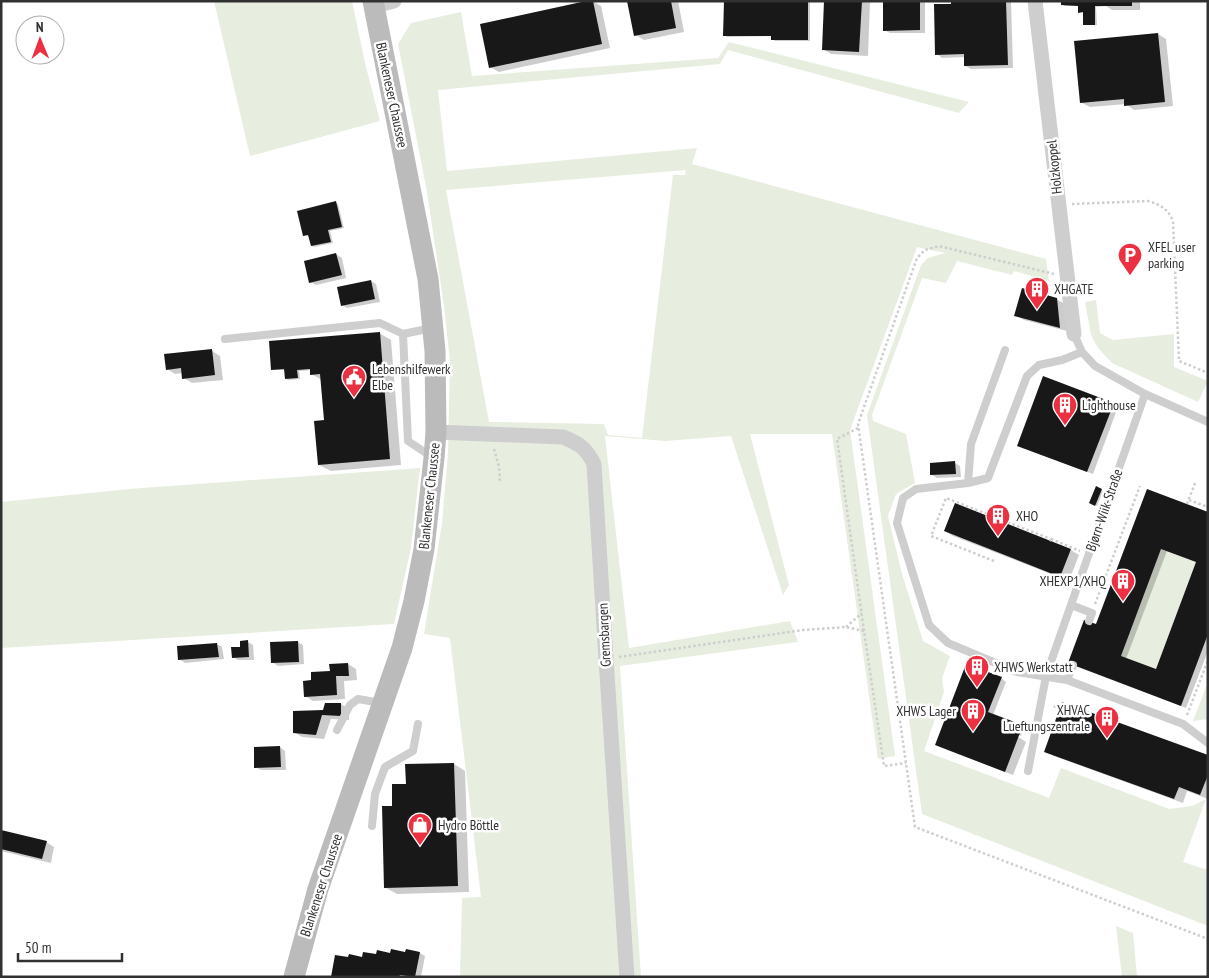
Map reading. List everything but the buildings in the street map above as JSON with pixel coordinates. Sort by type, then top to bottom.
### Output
[{"type":"main road","name":"Blankeneser Chaussee","points":[[294,977],[318,888],[374,762],[383,703],[402,648],[414,601],[424,549],[434,458],[436,432],[435,351],[428,279],[373,3]]},
{"type":"street","points":[[373,3],[394,1]]},
{"type":"street","name":"Holzkoppel","points":[[1035,1],[1074,334]]},
{"type":"street","name":"Gremsbargen","points":[[436,432],[564,437],[578,443],[588,453],[594,464],[627,977]]},
{"type":"lane","points":[[226,339],[380,323],[403,334],[433,328]]},
{"type":"lane","points":[[403,334],[408,441],[434,458]]},
{"type":"lane","points":[[1074,334],[1082,352],[1095,366],[1145,394],[1208,422]]},
{"type":"lane","points":[[968,483],[971,444],[1005,350]]},
{"type":"lane","points":[[1082,352],[1062,360],[1038,365],[1027,376],[988,478],[968,483],[916,489],[903,498],[897,523],[929,625],[948,643],[1017,672],[1067,680],[1183,724],[1208,743]]},
{"type":"lane","name":"Bjørn-Wiik-Straße","points":[[1028,771],[1046,676],[1145,394]]},
{"type":"lane","points":[[1071,605],[1092,612],[1089,621]]},
{"type":"lane","points":[[1067,680],[1072,665]]},
{"type":"lane","points":[[337,730],[350,705],[358,699],[383,703]]},
{"type":"lane","points":[[372,826],[375,794],[374,762],[414,750],[418,724]]},
{"type":"path","points":[[1058,204],[1148,202],[1159,204],[1169,212],[1173,221],[1179,361],[1208,373]]},
{"type":"path","points":[[1066,272],[1052,274],[939,246],[925,250],[917,258],[858,424],[915,828],[1208,939]]},
{"type":"path","points":[[858,428],[837,440],[864,631],[884,766],[906,763]]},
{"type":"path","points":[[488,434],[495,451],[500,481]]},
{"type":"path","points":[[1187,504],[1195,483]]},
{"type":"path","points":[[1092,612],[1140,486]]},
{"type":"path","points":[[994,561],[931,536],[946,498],[1089,554]]},
{"type":"path","points":[[1189,500],[1208,507]]},
{"type":"path","points":[[1048,538],[1052,542]]},
{"type":"path","points":[[846,627],[862,613]]},
{"type":"path","points":[[606,659],[803,630],[846,627],[864,631]]},
{"type":"path","points":[[1183,724],[1208,660]]},
{"type":"green space","points":[[214,1],[352,1],[380,121],[250,156]]},
{"type":"green space","points":[[461,12],[472,76],[718,58],[729,42],[969,102],[959,113],[728,50],[720,64],[438,90],[447,171],[697,148],[692,164],[1046,259],[1049,281],[1014,271],[1012,275],[957,261],[946,283],[922,278],[872,415],[873,421],[906,434],[915,483],[896,494],[888,516],[902,574],[923,641],[950,656],[942,678],[944,692],[924,751],[1049,798],[1061,768],[1169,809],[1192,806],[1206,799],[1183,862],[1208,870],[1208,926],[922,814],[867,415],[921,265],[928,258],[945,253],[917,247],[850,430],[895,756],[878,759],[832,434],[750,434],[789,585],[783,595],[731,436],[665,441],[605,436],[629,648],[790,621],[798,642],[620,666],[641,977],[460,977],[462,898],[481,897],[450,638],[424,634],[442,523],[448,452],[450,362],[444,306],[427,192],[398,44],[411,23]],"holes":[[[686,170],[685,175],[673,175],[642,438],[608,435],[604,424],[489,422],[446,190]]]},
{"type":"green space","points":[[1096,300],[1100,333],[1113,340],[1174,334],[1174,367],[1208,381],[1198,402],[1112,363],[1098,348],[1091,335],[1085,302]]},
{"type":"green space","points":[[420,468],[411,548],[394,624],[1,648],[1,502],[129,489]]},
{"type":"green space","points":[[1161,549],[1196,562],[1156,669],[1121,656]]},
{"type":"green space","points":[[1208,682],[1208,719],[1193,721]]},
{"type":"green space","points":[[1116,926],[1133,933],[1137,977],[1122,977]]},
{"type":"place","name":"XFEL user parking","points":[[1130,276]]},
{"type":"place","name":"XHGATE","points":[[1037,310]]},
{"type":"place","name":"Lebenshilfewerk Elbe","points":[[354,398]]},
{"type":"place","name":"Lighthouse","points":[[1065,426]]},
{"type":"place","name":"XHO","points":[[998,537]]},
{"type":"place","name":"XHEXP1/XHQ","points":[[1123,602]]},
{"type":"place","name":"XHWS Werkstatt","points":[[977,688]]},
{"type":"place","name":"XHWS Lager","points":[[973,732]]},
{"type":"place","name":"XHVAC Lueftungszentrale","points":[[1107,739]]},
{"type":"place","name":"Hydro Böttle","points":[[420,846]]}]
